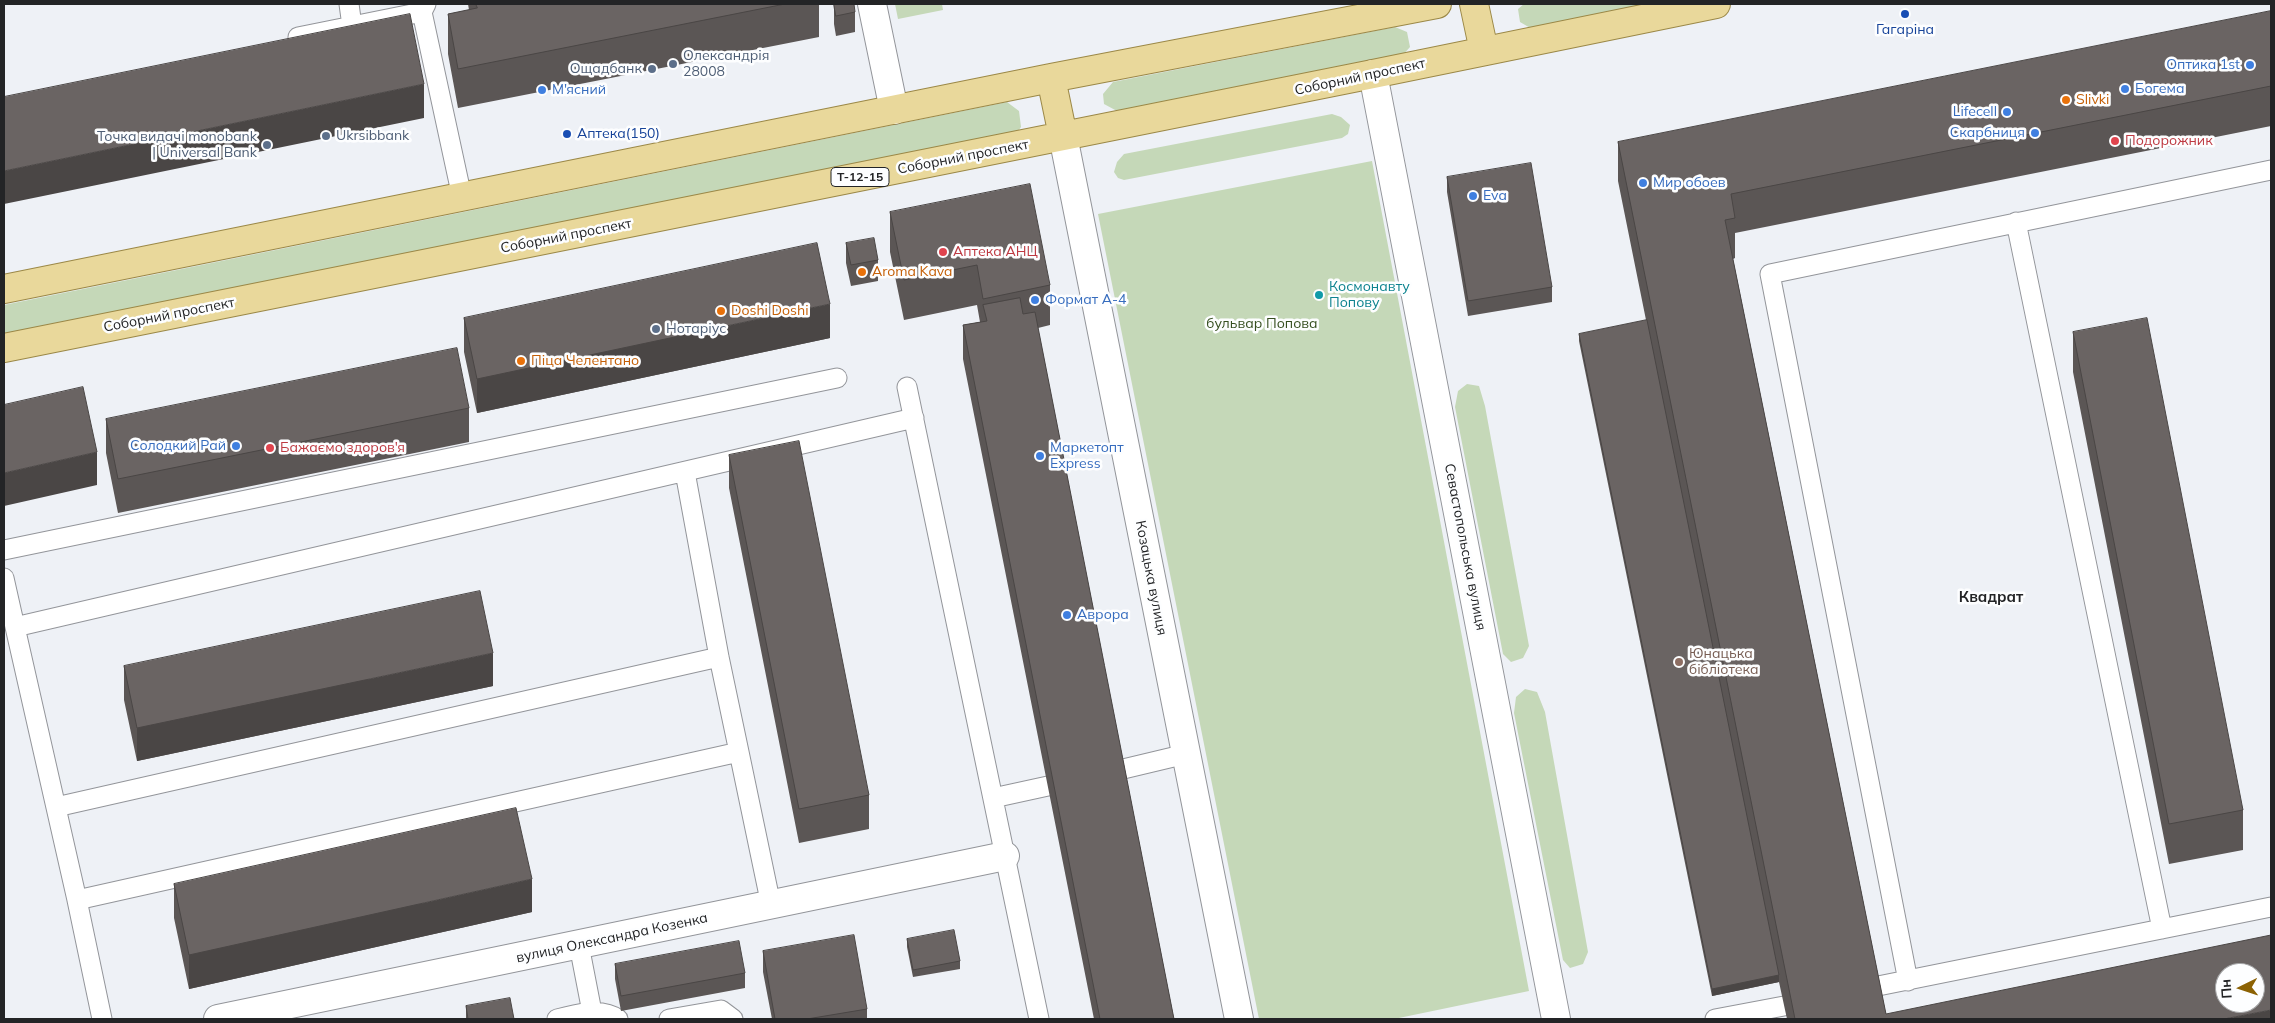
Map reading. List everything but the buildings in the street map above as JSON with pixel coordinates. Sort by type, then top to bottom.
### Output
[{"type":"main road","points":[[4,289],[1051,78],[1437,4]]},
{"type":"main road","points":[[1474,4],[1484,51]]},
{"type":"main road","name":"Соборний проспект","points":[[4,348],[1373,74],[1709,4]]},
{"type":"main road","points":[[1051,78],[1063,136]]},
{"type":"street","points":[[872,4],[894,110]]},
{"type":"street","name":"Севастопольська вулиця","points":[[1373,74],[1556,1019]]},
{"type":"street","name":"Козацька вулиця","points":[[1063,136],[1239,1019]]},
{"type":"street","name":"вулиця Олександра Козенка","points":[[218,1019],[1005,856]]},
{"type":"lane","points":[[349,4],[352,26]]},
{"type":"lane","points":[[285,40],[424,8],[462,197]]},
{"type":"lane","points":[[1908,981],[1770,274],[2271,170]]},
{"type":"lane","points":[[2016,222],[2162,929]]},
{"type":"lane","points":[[4,550],[836,378]]},
{"type":"lane","points":[[908,387],[1039,1019]]},
{"type":"lane","points":[[15,627],[914,418]]},
{"type":"lane","points":[[685,472],[719,657],[771,905]]},
{"type":"lane","points":[[4,578],[102,1019]]},
{"type":"lane","points":[[56,808],[719,657]]},
{"type":"lane","points":[[77,900],[739,752]]},
{"type":"lane","points":[[1119,770],[1186,754]]},
{"type":"lane","points":[[993,798],[1048,786]]},
{"type":"lane","points":[[1872,987],[2271,908]]},
{"type":"lane","points":[[579,944],[592,1012]]},
{"type":"lane","points":[[1715,1019],[1784,1006]]},
{"type":"lane","points":[[669,1019],[721,1010],[732,1019]]},
{"type":"lane","points":[[557,1019],[592,1012],[613,1015],[618,1019]]},
{"type":"green space","points":[[895,4],[942,4],[943,10],[898,19]]},
{"type":"green space","points":[[1524,4],[1656,4],[1532,29],[1520,22],[1518,9]]},
{"type":"green space","points":[[1395,27],[1407,32],[1410,47],[1401,57],[1117,111],[1104,104],[1103,94],[1113,82]]},
{"type":"green space","points":[[1007,102],[1019,111],[1021,127],[1014,137],[4,335],[4,305]]},
{"type":"green space","points":[[1332,114],[1341,117],[1350,125],[1348,134],[1342,138],[1124,180],[1118,178],[1114,172],[1117,162],[1124,154]]},
{"type":"green space","name":"бульвар Попова","points":[[1372,161],[1529,991],[1394,1019],[1259,1019],[1098,214]]},
{"type":"green space","points":[[1467,384],[1479,386],[1485,406],[1529,646],[1523,658],[1511,662],[1503,654],[1455,407],[1458,391]]},
{"type":"green space","points":[[1525,689],[1537,692],[1545,712],[1588,952],[1583,964],[1570,968],[1563,960],[1514,713],[1516,697]]},
{"type":"place","name":"Гагаріна","points":[[1905,14]]},
{"type":"place","name":"Олександрія 28008","points":[[673,64]]},
{"type":"place","name":"Оптика 1st","points":[[2250,65]]},
{"type":"place","name":"Ощадбанк","points":[[652,69]]},
{"type":"place","name":"Богема","points":[[2125,89]]},
{"type":"place","name":"М'ясний","points":[[542,90]]},
{"type":"place","name":"Slivki","points":[[2066,100]]},
{"type":"place","name":"Lifecell","points":[[2007,112]]},
{"type":"place","name":"Скарбниця","points":[[2035,133]]},
{"type":"place","name":"Аптека(150)","points":[[567,134]]},
{"type":"place","name":"Ukrsibbank","points":[[326,136]]},
{"type":"place","name":"Подорожник","points":[[2115,141]]},
{"type":"place","name":"Точка видачі monobank | Universal Bank","points":[[267,145]]},
{"type":"place","name":"Мир обоев","points":[[1643,183]]},
{"type":"place","name":"Eva","points":[[1473,196]]},
{"type":"place","name":"Аптека АНЦ","points":[[943,252]]},
{"type":"place","name":"Aroma Kava","points":[[862,272]]},
{"type":"place","name":"Космонавту Попову","points":[[1319,295]]},
{"type":"place","name":"Формат А-4","points":[[1035,300]]},
{"type":"place","name":"Doshi Doshi","points":[[721,311]]},
{"type":"place","name":"Нотаріус","points":[[656,329]]},
{"type":"place","name":"Піца Челентано","points":[[521,361]]},
{"type":"place","name":"Солодкий Рай","points":[[236,446]]},
{"type":"place","name":"Бажаємо здоров'я","points":[[270,448]]},
{"type":"place","name":"Маркетопт Express","points":[[1040,456]]},
{"type":"place","name":"Аврора","points":[[1067,615]]},
{"type":"place","name":"Юнацька бібліотека","points":[[1679,662]]},
{"type":"district","name":"Квадрат","points":[[1991,597]]}]
